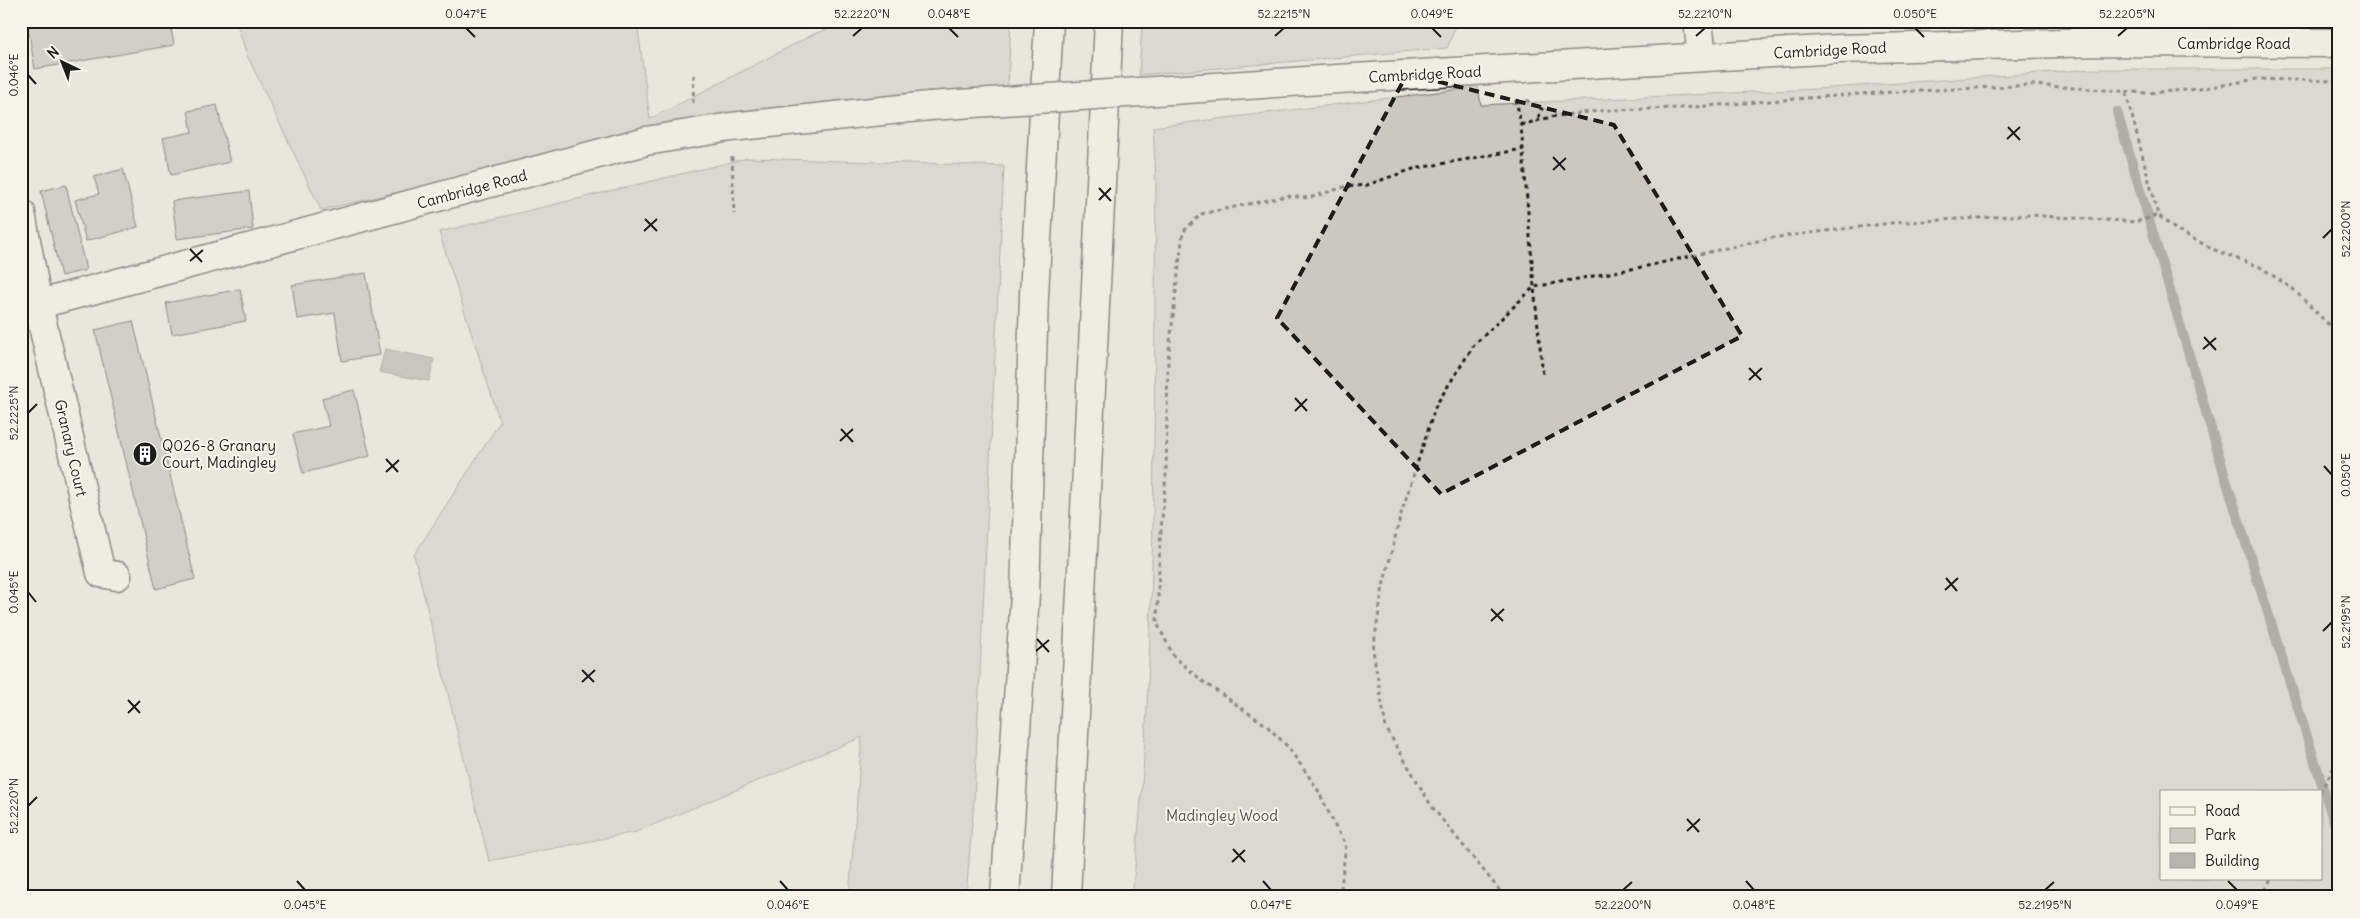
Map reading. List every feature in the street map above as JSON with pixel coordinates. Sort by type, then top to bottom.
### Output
[{"type":"main road","points":[[1005,897],[1025,594],[1034,295],[1049,21]]},
{"type":"main road","points":[[1066,897],[1108,21]]},
{"type":"main road","points":[[1698,21],[1702,57]]},
{"type":"main road","name":"Cambridge Road","points":[[29,307],[646,141],[731,127],[930,106],[1839,49],[2098,42],[2339,43]]},
{"type":"main road","points":[[21,213],[29,307]]},
{"type":"main road","name":"Granary Court","points":[[29,307],[101,574],[117,576]]},
{"type":"path","points":[[1521,125],[1555,116],[1608,110],[1681,108],[1859,94],[2033,85],[2126,93],[2199,88],[2257,79],[2339,81]]},
{"type":"path","points":[[1536,122],[1542,109],[1514,93],[1521,125],[1543,376]]},
{"type":"path","points":[[2126,93],[2158,215],[2176,230],[2219,252],[2260,267],[2293,289],[2339,335]]},
{"type":"path","points":[[731,127],[734,214]]},
{"type":"path","points":[[1340,897],[1346,844],[1336,828],[1317,788],[1288,747],[1266,725],[1205,684],[1174,657],[1157,623],[1160,542],[1166,474],[1168,359],[1184,232],[1201,214],[1287,196],[1309,198],[1344,187],[1367,185],[1413,169],[1450,164],[1523,149]]},
{"type":"path","points":[[1505,897],[1432,807],[1386,728],[1373,650],[1383,586],[1401,514],[1436,405],[1474,345],[1534,287],[1646,266],[1771,238],[1891,223],[2028,215],[2136,222],[2158,215]]},
{"type":"path","points":[[2321,790],[2339,758]]},
{"type":"path","points":[[2261,897],[2270,880]]},
{"type":"highlighted area","points":[[1407,74],[1614,125],[1742,336],[1441,494],[1277,318]]},
{"type":"green space","points":[[236,21],[637,21],[650,119],[816,33],[856,21],[1011,21],[1008,86],[756,109],[321,210],[247,55]]},
{"type":"green space","points":[[1142,21],[1458,21],[1447,48],[1139,75]]},
{"type":"green space","name":"Madingley Wood","points":[[2095,69],[2339,69],[2339,897],[1132,897],[1146,718],[1153,540],[1156,182],[1153,127],[1478,87],[1481,105],[1816,89]]},
{"type":"green space","points":[[748,158],[1004,166],[974,799],[966,897],[849,897],[862,737],[636,832],[489,861],[414,555],[500,422],[439,232]]},
{"type":"shaded area","points":[[385,349],[434,359],[429,381],[379,372]]},
{"type":"building","points":[[27,21],[170,21],[174,45],[35,69]]},
{"type":"building","points":[[217,105],[230,162],[171,175],[163,138],[192,132],[188,111]]},
{"type":"building","points":[[123,169],[138,227],[86,241],[75,200],[99,194],[94,177]]},
{"type":"building","points":[[66,185],[86,270],[61,276],[41,191]]},
{"type":"building","points":[[249,191],[253,229],[177,239],[172,201]]},
{"type":"building","points":[[366,273],[380,355],[342,361],[335,313],[297,319],[292,285]]},
{"type":"building","points":[[240,289],[246,321],[172,334],[166,303]]},
{"type":"building","name":"Q026-8 Granary Court, Madingley","points":[[133,321],[195,579],[156,589],[95,330]]},
{"type":"building","points":[[354,390],[370,456],[303,473],[293,434],[329,426],[322,398]]},
{"type":"waterway","points":[[2117,112],[2228,486],[2339,838]]},
{"type":"place","name":"Q026-8 Granary Court, Madingley","points":[[145,454]]}]
